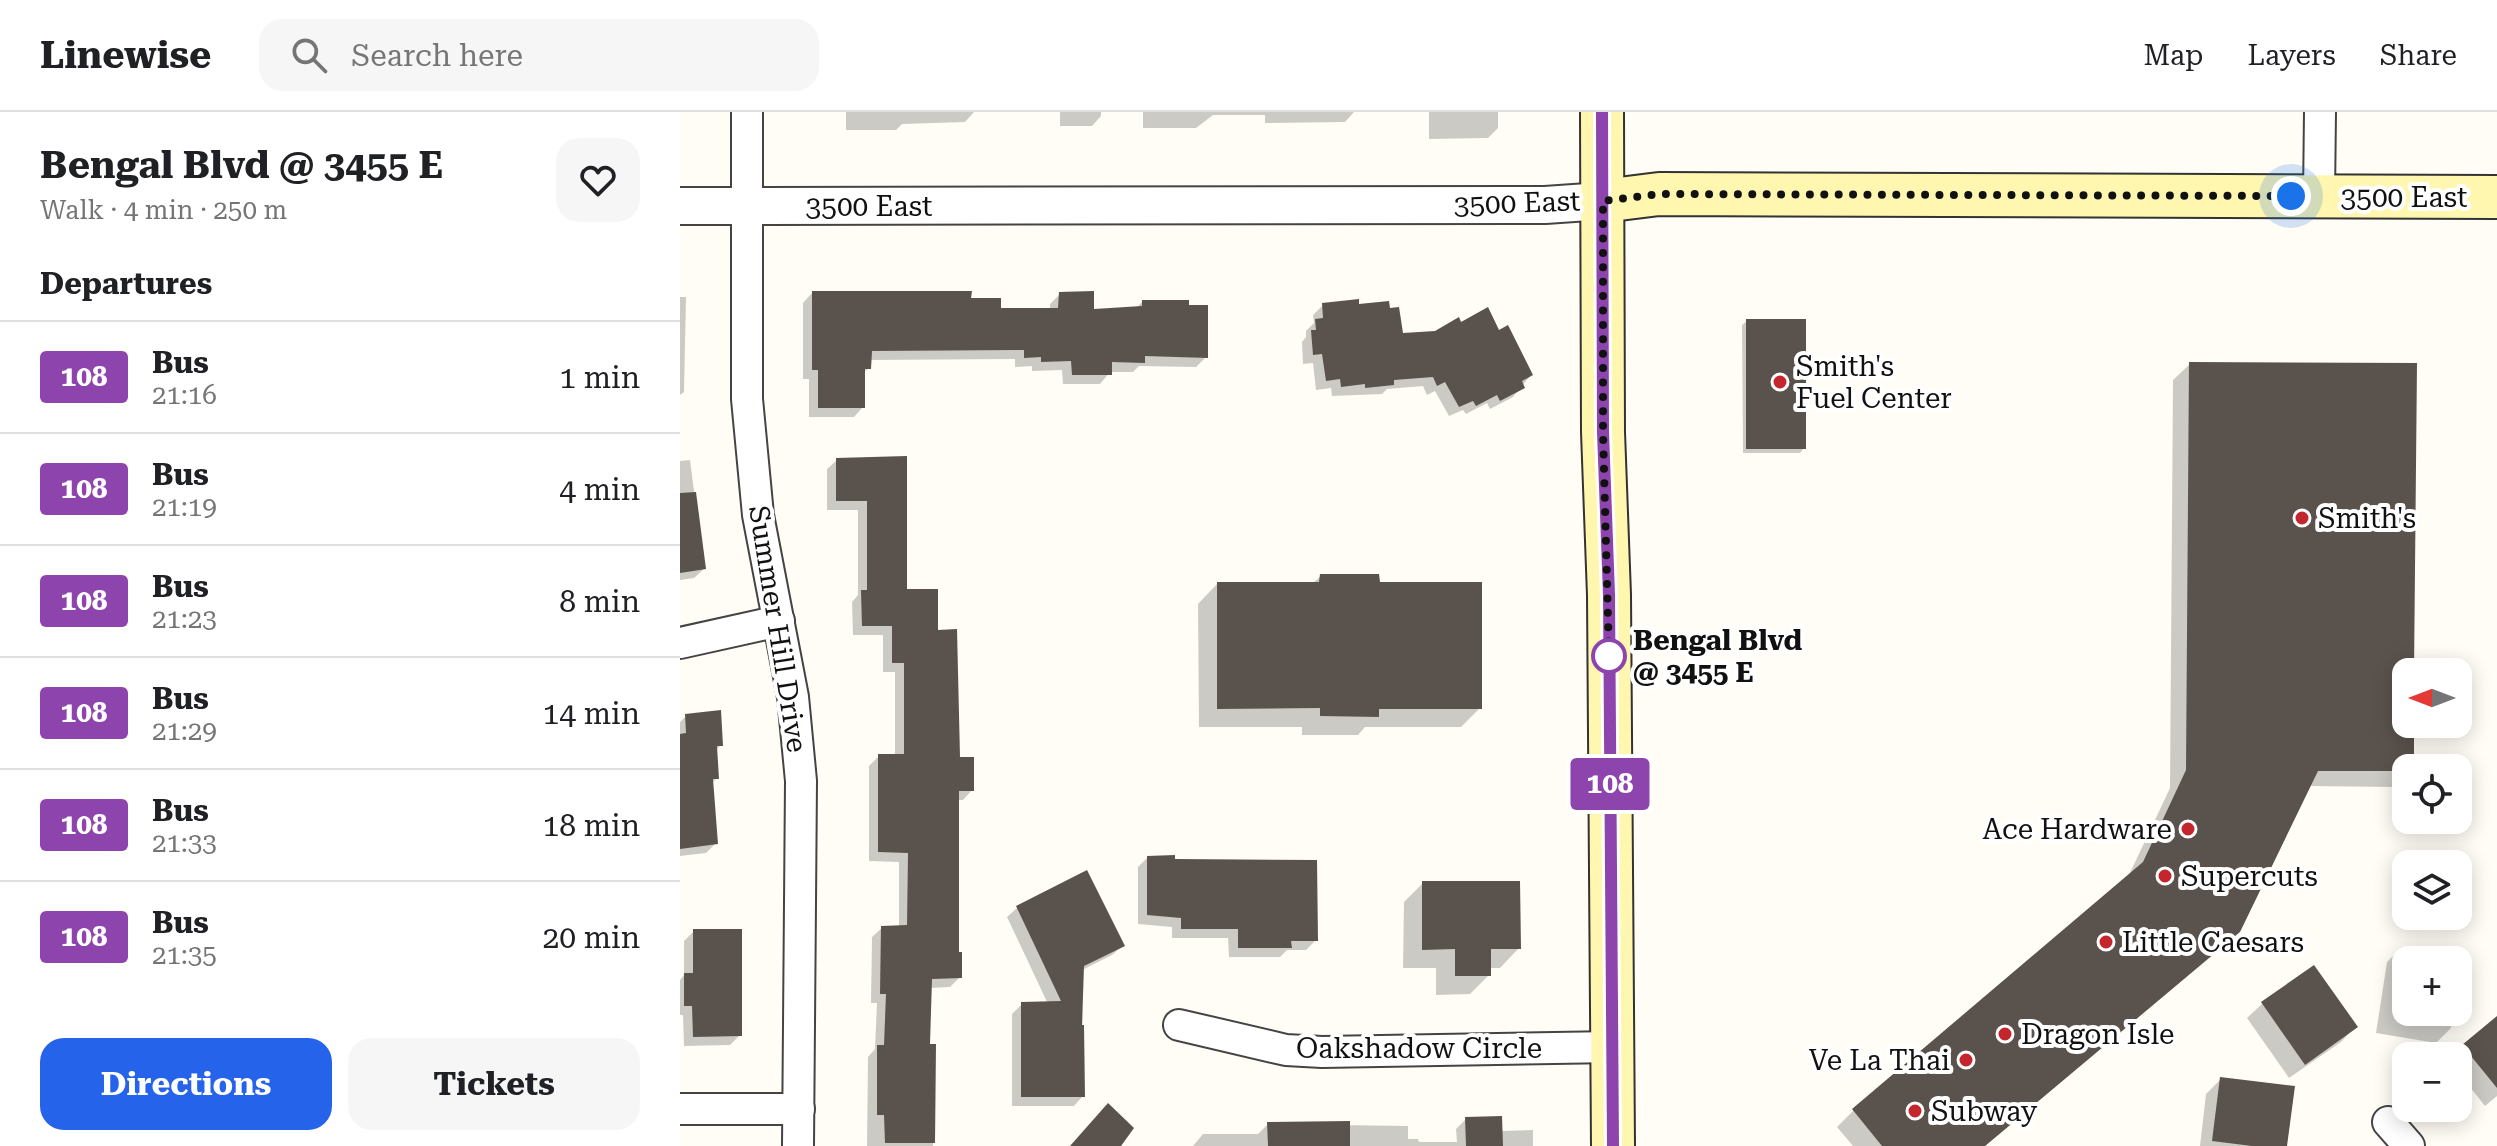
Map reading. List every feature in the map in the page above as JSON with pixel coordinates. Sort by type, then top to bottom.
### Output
[{"type":"main road","points":[[1602,112],[1603,432],[1609,595],[1613,1146]]},
{"type":"main road","name":"3500 East","points":[[1603,201],[1659,194],[2497,197]]},
{"type":"street","name":"Summer Hill Drive","points":[[747,112],[747,399],[758,515],[793,697],[801,781],[798,1146]]},
{"type":"street","points":[[2319,196],[2320,112]]},
{"type":"street","name":"3500 East","points":[[680,206],[1529,205],[1603,201]]},
{"type":"street","points":[[680,643],[779,621]]},
{"type":"street","name":"Oakshadow Circle","points":[[1179,1025],[1286,1050],[1322,1052],[1614,1047]]},
{"type":"street","points":[[680,1109],[799,1109]]},
{"type":"street","points":[[2388,1122],[2409,1146]]},
{"type":"building","points":[[812,291],[972,291],[971,298],[1001,298],[1001,308],[1058,308],[1059,292],[1094,291],[1094,309],[1142,306],[1142,300],[1189,300],[1189,305],[1208,305],[1208,358],[1145,356],[1145,363],[1112,362],[1112,375],[1072,375],[1071,361],[1041,362],[1041,357],[1024,358],[1024,350],[872,351],[871,369],[865,369],[865,408],[818,408],[818,370],[812,370]]},
{"type":"building","points":[[1359,299],[1359,304],[1389,301],[1390,308],[1399,307],[1403,333],[1435,331],[1459,317],[1461,322],[1488,307],[1499,330],[1508,325],[1533,375],[1522,381],[1525,388],[1500,401],[1497,395],[1476,406],[1473,401],[1459,407],[1445,382],[1437,386],[1433,377],[1394,380],[1394,385],[1365,388],[1365,384],[1341,387],[1340,379],[1326,381],[1322,354],[1313,355],[1311,330],[1316,330],[1315,319],[1323,318],[1322,303]]},
{"type":"building","points":[[1746,319],[1806,319],[1806,449],[1746,449]]},
{"type":"building","name":"Smith's","points":[[2189,362],[2417,363],[2414,658],[2392,658],[2392,738],[2414,738],[2414,754],[2392,754],[2392,771],[2318,771],[2240,932],[1985,1146],[1882,1146],[1852,1109],[2143,862],[2186,770]]},
{"type":"building","points":[[907,456],[907,589],[938,589],[938,630],[957,629],[960,757],[974,757],[974,791],[959,791],[959,952],[962,952],[962,978],[932,979],[930,1044],[936,1044],[935,1143],[885,1143],[884,1115],[877,1115],[877,1045],[884,1045],[886,994],[880,994],[881,926],[907,925],[908,853],[878,852],[878,754],[904,754],[904,663],[892,663],[892,626],[862,626],[861,590],[867,590],[867,501],[836,501],[836,458]]},
{"type":"building","points":[[696,492],[706,569],[680,573],[680,493]]},
{"type":"building","points":[[1320,574],[1379,574],[1380,582],[1482,582],[1482,709],[1379,709],[1379,717],[1320,716],[1320,708],[1217,709],[1217,582],[1319,582]]},
{"type":"building","points":[[721,710],[723,746],[717,746],[719,779],[713,779],[718,844],[680,849],[680,734],[686,733],[685,714]]},
{"type":"building","points":[[1175,855],[1175,859],[1317,860],[1318,941],[1291,941],[1292,948],[1238,948],[1238,929],[1181,929],[1181,918],[1147,915],[1147,856]]},
{"type":"building","points":[[1087,870],[1125,946],[1084,966],[1082,1025],[1085,1097],[1021,1097],[1021,1002],[1061,1001],[1016,906]]},
{"type":"building","points":[[1422,881],[1520,881],[1521,949],[1491,949],[1491,976],[1455,976],[1455,949],[1422,950]]},
{"type":"building","points":[[693,929],[742,929],[742,1036],[693,1037],[692,1006],[684,1006],[684,973],[693,973]]},
{"type":"building","points":[[2314,965],[2358,1027],[2305,1065],[2261,1002]]},
{"type":"building","points":[[2497,1016],[2497,1088],[2472,1057],[2472,1042],[2466,1042]]},
{"type":"building","points":[[2220,1077],[2295,1086],[2287,1146],[2212,1141]]},
{"type":"building","points":[[1108,1103],[1134,1128],[1121,1146],[1070,1146]]},
{"type":"building","points":[[1502,1116],[1503,1146],[1466,1146],[1465,1117]]},
{"type":"building","points":[[1350,1121],[1350,1146],[1268,1146],[1267,1122]]},
{"type":"bus line","name":"108","points":[[1602,112],[1603,432],[1609,595],[1613,1146]]},
{"type":"place","name":"Smith's Fuel Center","points":[[1780,382]]},
{"type":"place","name":"Smith's","points":[[2302,518]]},
{"type":"place","name":"Bengal Blvd @ 3455 E","points":[[1609,656]]},
{"type":"place","name":"Ace Hardware","points":[[2188,829]]},
{"type":"place","name":"Supercuts","points":[[2165,876]]},
{"type":"place","name":"Little Caesars","points":[[2106,942]]},
{"type":"place","name":"Dragon Isle","points":[[2005,1034]]},
{"type":"place","name":"Ve La Thai","points":[[1966,1060]]},
{"type":"place","name":"Subway","points":[[1915,1111]]},
{"type":"route","points":[[1609,656],[1603,432],[1603,201],[1659,194],[2291,196]]}]
